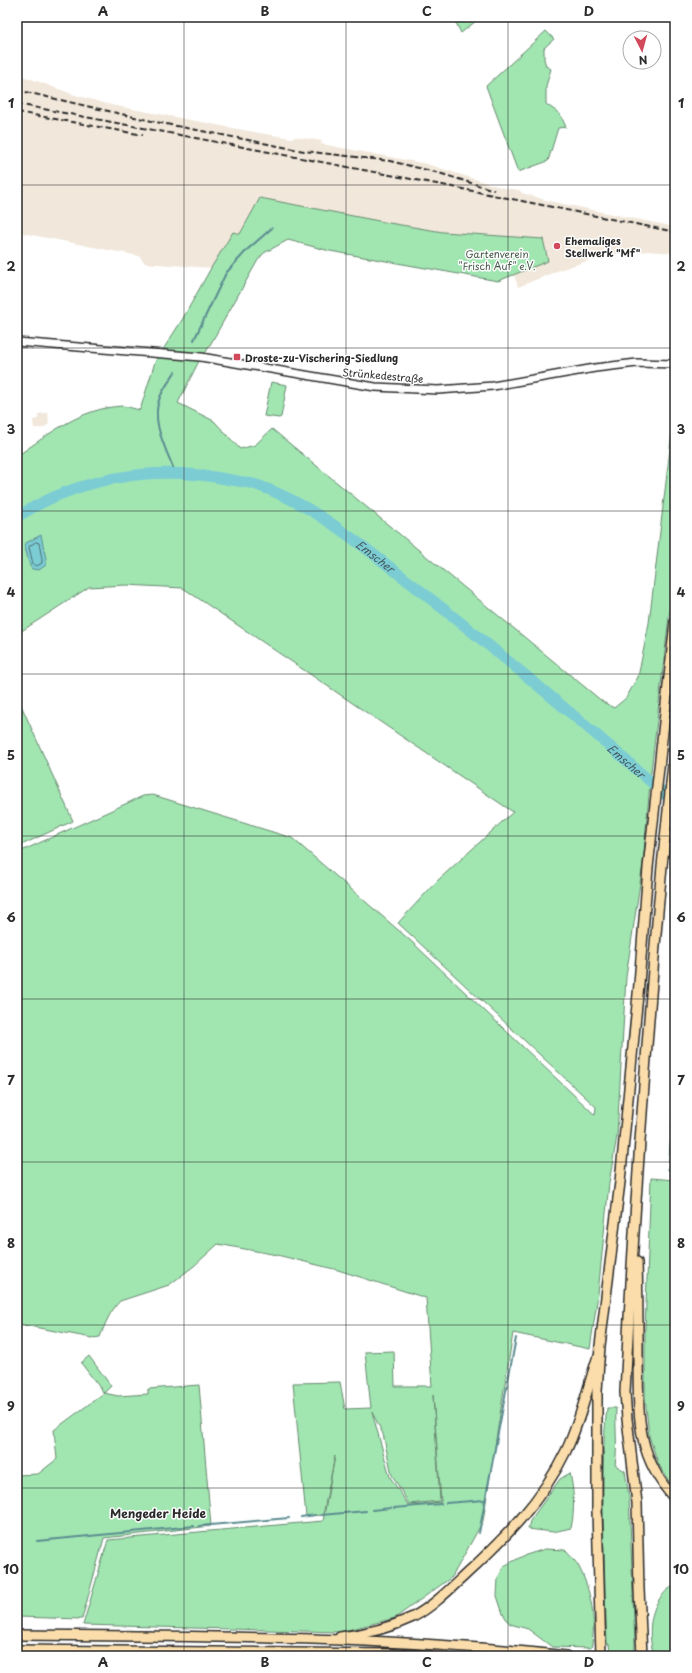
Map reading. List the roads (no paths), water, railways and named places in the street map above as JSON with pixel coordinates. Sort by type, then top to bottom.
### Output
[{"type":"highway","points":[[601,1656],[597,1510],[597,1391],[600,1346],[620,1182],[652,826],[675,622]]},
{"type":"highway","points":[[642,1654],[638,1589],[637,1503],[625,1392],[637,1183],[665,836],[675,746]]},
{"type":"highway","points":[[635,1212],[638,1308],[638,1402],[640,1429],[644,1446],[653,1469],[659,1480],[675,1499]]},
{"type":"highway","points":[[281,1639],[298,1637],[337,1637],[365,1633],[383,1628],[414,1616],[428,1608],[455,1584],[511,1531],[540,1496],[555,1473],[575,1431],[600,1346]]},
{"type":"highway","points":[[17,1635],[281,1639],[458,1646],[566,1656]]},
{"type":"highway","points":[[17,1650],[393,1654],[444,1656]]},
{"type":"main road","name":"Strünkedestraße","points":[[17,342],[195,357],[375,387],[438,390],[492,386],[595,368],[637,363],[675,364]]},
{"type":"water","points":[[41,535],[46,565],[39,570],[32,569],[24,544]]},
{"type":"waterway","points":[[194,340],[226,273],[248,249],[272,228]]},
{"type":"waterway","points":[[175,372],[165,387],[157,406],[160,435],[175,472]]},
{"type":"waterway","name":"Emscher","points":[[17,517],[41,503],[66,492],[91,484],[145,474],[172,473],[226,479],[257,485],[279,494],[301,505],[341,530],[417,588],[548,694],[675,803]]},
{"type":"waterway","points":[[479,1533],[516,1338]]},
{"type":"waterway","points":[[446,1503],[485,1500]]},
{"type":"waterway","points":[[394,1508],[441,1504]]},
{"type":"waterway","points":[[372,1510],[391,1508]]},
{"type":"waterway","points":[[321,1515],[366,1511]]},
{"type":"waterway","points":[[301,1517],[315,1515]]},
{"type":"waterway","points":[[199,1526],[289,1518]]},
{"type":"waterway","points":[[37,1541],[194,1526]]},
{"type":"railway","points":[[17,90],[156,122],[304,151],[390,161],[439,173],[494,190]]},
{"type":"railway","points":[[17,104],[458,188],[675,232]]},
{"type":"railway","points":[[17,112],[143,135]]},
{"type":"place","name":"Ehemaliges Stellwerk \"Mf\"","points":[[557,246]]},
{"type":"place","name":"Droste-zu-Vischering-Siedlung","points":[[237,357]]},
{"type":"district","name":"Mengeder Heide","points":[[158,1513]]},
{"type":"park label","name":"Gartenverein \"Frisch Auf\" e.V.","points":[[497,258]]}]
